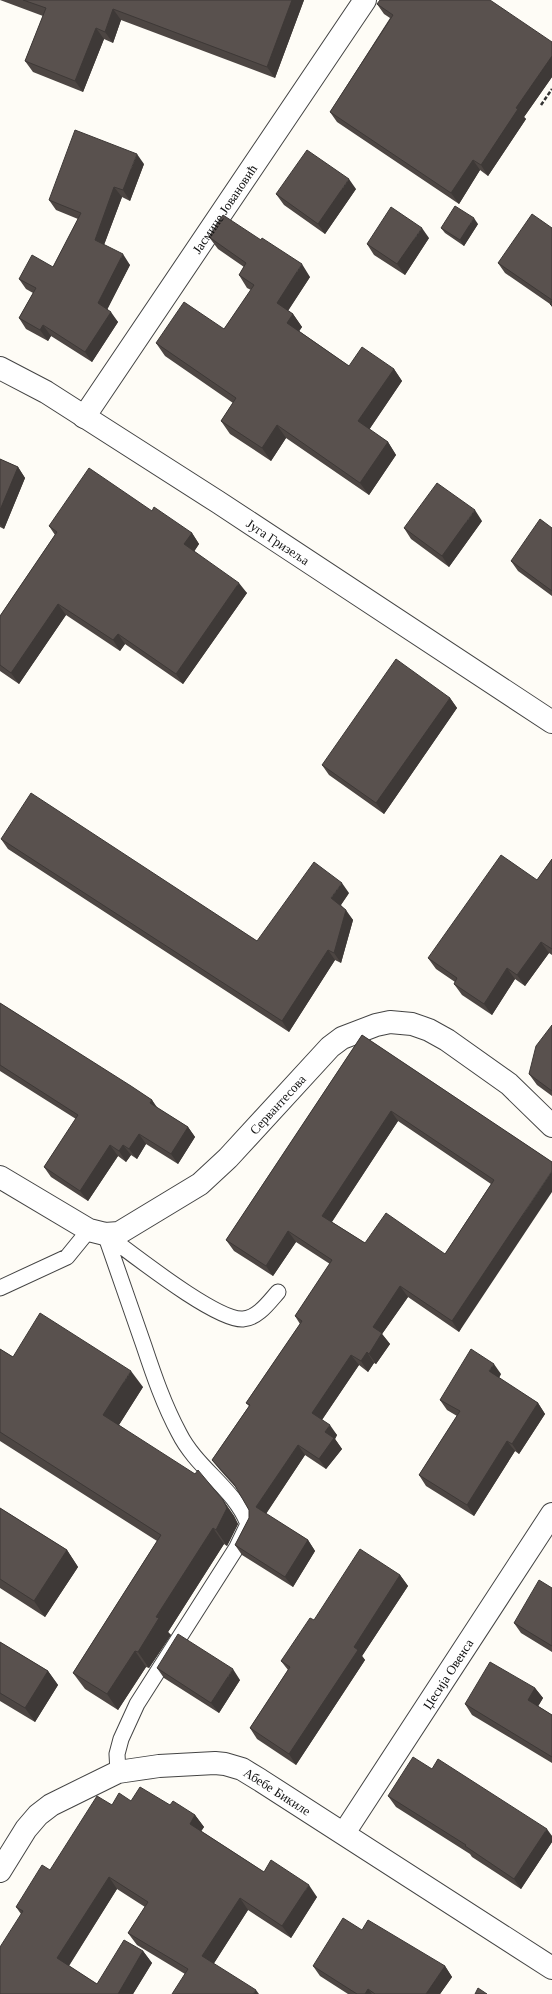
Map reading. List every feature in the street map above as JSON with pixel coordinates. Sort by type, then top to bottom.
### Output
[{"type":"street","name":"Јасмине Јовановић","points":[[84,417],[364,0]]},
{"type":"street","name":"Југа Гризеља","points":[[0,368],[46,392],[331,576],[552,722]]},
{"type":"street","name":"Сервантесова","points":[[97,1232],[119,1233],[200,1184],[228,1158],[330,1047],[342,1038],[376,1025],[390,1022],[412,1024],[429,1030],[446,1040],[509,1084],[552,1126]]},
{"type":"street","points":[[0,1177],[97,1232]]},
{"type":"street","name":"Џесија Овенса","points":[[344,1833],[552,1514]]},
{"type":"street","name":"Абебе Бикиле","points":[[0,1871],[26,1829],[38,1815],[51,1805],[118,1772],[159,1766],[225,1764],[242,1769],[260,1780],[552,1968]]},
{"type":"lane","points":[[0,1288],[67,1257],[97,1232]]},
{"type":"lane","points":[[97,1232],[219,1314],[242,1319],[257,1314],[278,1292]]},
{"type":"lane","points":[[97,1232],[164,1404],[176,1428],[191,1454],[234,1499],[244,1514],[248,1524],[238,1547],[137,1704],[120,1739],[117,1754],[118,1772]]},
{"type":"path","points":[[541,105],[552,89]]},
{"type":"building","points":[[23,0],[292,0],[267,67],[113,9],[105,32],[96,28],[75,81],[25,61],[46,8]]},
{"type":"building","points":[[380,0],[490,0],[552,42],[552,56],[516,108],[518,109],[481,165],[473,160],[451,193],[330,112],[393,15],[377,4]]},
{"type":"building","points":[[75,130],[137,154],[123,190],[114,187],[95,240],[123,254],[98,303],[111,312],[85,352],[43,325],[40,330],[19,318],[36,288],[19,279],[32,255],[53,267],[81,213],[49,200]]},
{"type":"building","points":[[307,150],[349,179],[318,224],[276,194]]},
{"type":"building","points":[[455,206],[474,218],[460,240],[441,228]]},
{"type":"building","points":[[391,207],[422,228],[397,264],[367,244]]},
{"type":"building","points":[[532,214],[552,228],[552,300],[498,263]]},
{"type":"building","points":[[223,215],[261,240],[262,238],[302,264],[277,303],[293,314],[287,323],[349,366],[362,347],[394,369],[358,421],[388,442],[360,483],[277,425],[262,448],[221,421],[236,398],[156,343],[184,302],[224,329],[254,285],[239,275],[246,263],[209,237]]},
{"type":"building","points":[[0,459],[18,467],[0,510]]},
{"type":"building","points":[[89,468],[152,511],[154,507],[192,533],[184,544],[239,583],[176,674],[118,634],[113,640],[58,604],[11,673],[0,665],[0,616],[57,532],[49,526]]},
{"type":"building","points":[[437,483],[475,510],[442,556],[404,528]]},
{"type":"building","points":[[540,519],[552,528],[552,591],[511,561]]},
{"type":"building","points":[[396,659],[450,698],[376,803],[322,765]]},
{"type":"building","points":[[31,793],[257,941],[314,862],[342,883],[331,898],[346,910],[334,953],[328,950],[282,1021],[1,839]]},
{"type":"building","points":[[501,855],[537,880],[552,859],[552,949],[541,942],[517,975],[507,968],[484,1004],[454,984],[457,978],[428,958]]},
{"type":"building","points":[[0,1003],[131,1086],[152,1100],[150,1103],[188,1127],[171,1154],[139,1134],[129,1149],[123,1145],[119,1151],[110,1145],[80,1191],[44,1167],[78,1115],[0,1065]]},
{"type":"building","points":[[552,1025],[552,1091],[529,1074],[536,1046]]},
{"type":"building","points":[[362,1035],[552,1162],[552,1171],[452,1321],[400,1286],[373,1327],[382,1333],[369,1354],[367,1352],[361,1361],[351,1355],[312,1413],[330,1425],[325,1432],[334,1438],[319,1459],[298,1445],[256,1507],[308,1540],[285,1577],[235,1545],[249,1518],[249,1510],[234,1484],[212,1460],[250,1405],[246,1403],[302,1321],[295,1316],[332,1260],[288,1231],[266,1266],[226,1240]],"holes":[[[391,1111],[494,1180],[445,1254],[386,1213],[365,1243],[322,1216]]]},
{"type":"building","points":[[40,1313],[131,1371],[103,1415],[195,1474],[198,1470],[223,1500],[227,1508],[216,1530],[213,1528],[156,1617],[159,1618],[138,1652],[135,1651],[107,1694],[73,1673],[161,1535],[0,1432],[0,1349],[13,1357]]},
{"type":"building","points":[[471,1349],[494,1364],[489,1371],[538,1403],[512,1444],[507,1441],[467,1505],[419,1475],[460,1411],[440,1400]]},
{"type":"building","points":[[0,1508],[67,1550],[34,1601],[0,1579]]},
{"type":"building","points":[[360,1549],[400,1575],[354,1647],[358,1650],[289,1754],[250,1728],[290,1667],[281,1661],[310,1618],[314,1620]]},
{"type":"building","points":[[539,1580],[552,1588],[552,1646],[514,1623]]},
{"type":"building","points":[[178,1634],[233,1669],[211,1703],[157,1668]]},
{"type":"building","points":[[0,1642],[48,1671],[25,1708],[0,1693]]},
{"type":"building","points":[[490,1662],[535,1688],[528,1700],[552,1715],[552,1757],[465,1704]]},
{"type":"building","points":[[413,1757],[432,1769],[438,1759],[547,1829],[514,1879],[465,1846],[466,1845],[388,1796]]},
{"type":"building","points":[[140,1787],[170,1805],[173,1801],[195,1815],[190,1824],[264,1872],[271,1860],[309,1885],[282,1926],[240,1898],[202,1956],[256,1990],[253,1994],[172,1994],[188,1969],[128,1933],[148,1902],[109,1877],[57,1958],[97,1984],[124,1940],[143,1951],[118,1994],[0,1994],[0,1947],[23,1911],[16,1907],[42,1865],[50,1870],[97,1796],[112,1805],[119,1793],[131,1801]]},
{"type":"building","points":[[343,1918],[362,1930],[368,1920],[445,1966],[426,1994],[375,1994],[368,1989],[365,1994],[357,1994],[313,1966]]},
{"type":"building","points":[[478,1988],[487,1994],[475,1994]]}]
